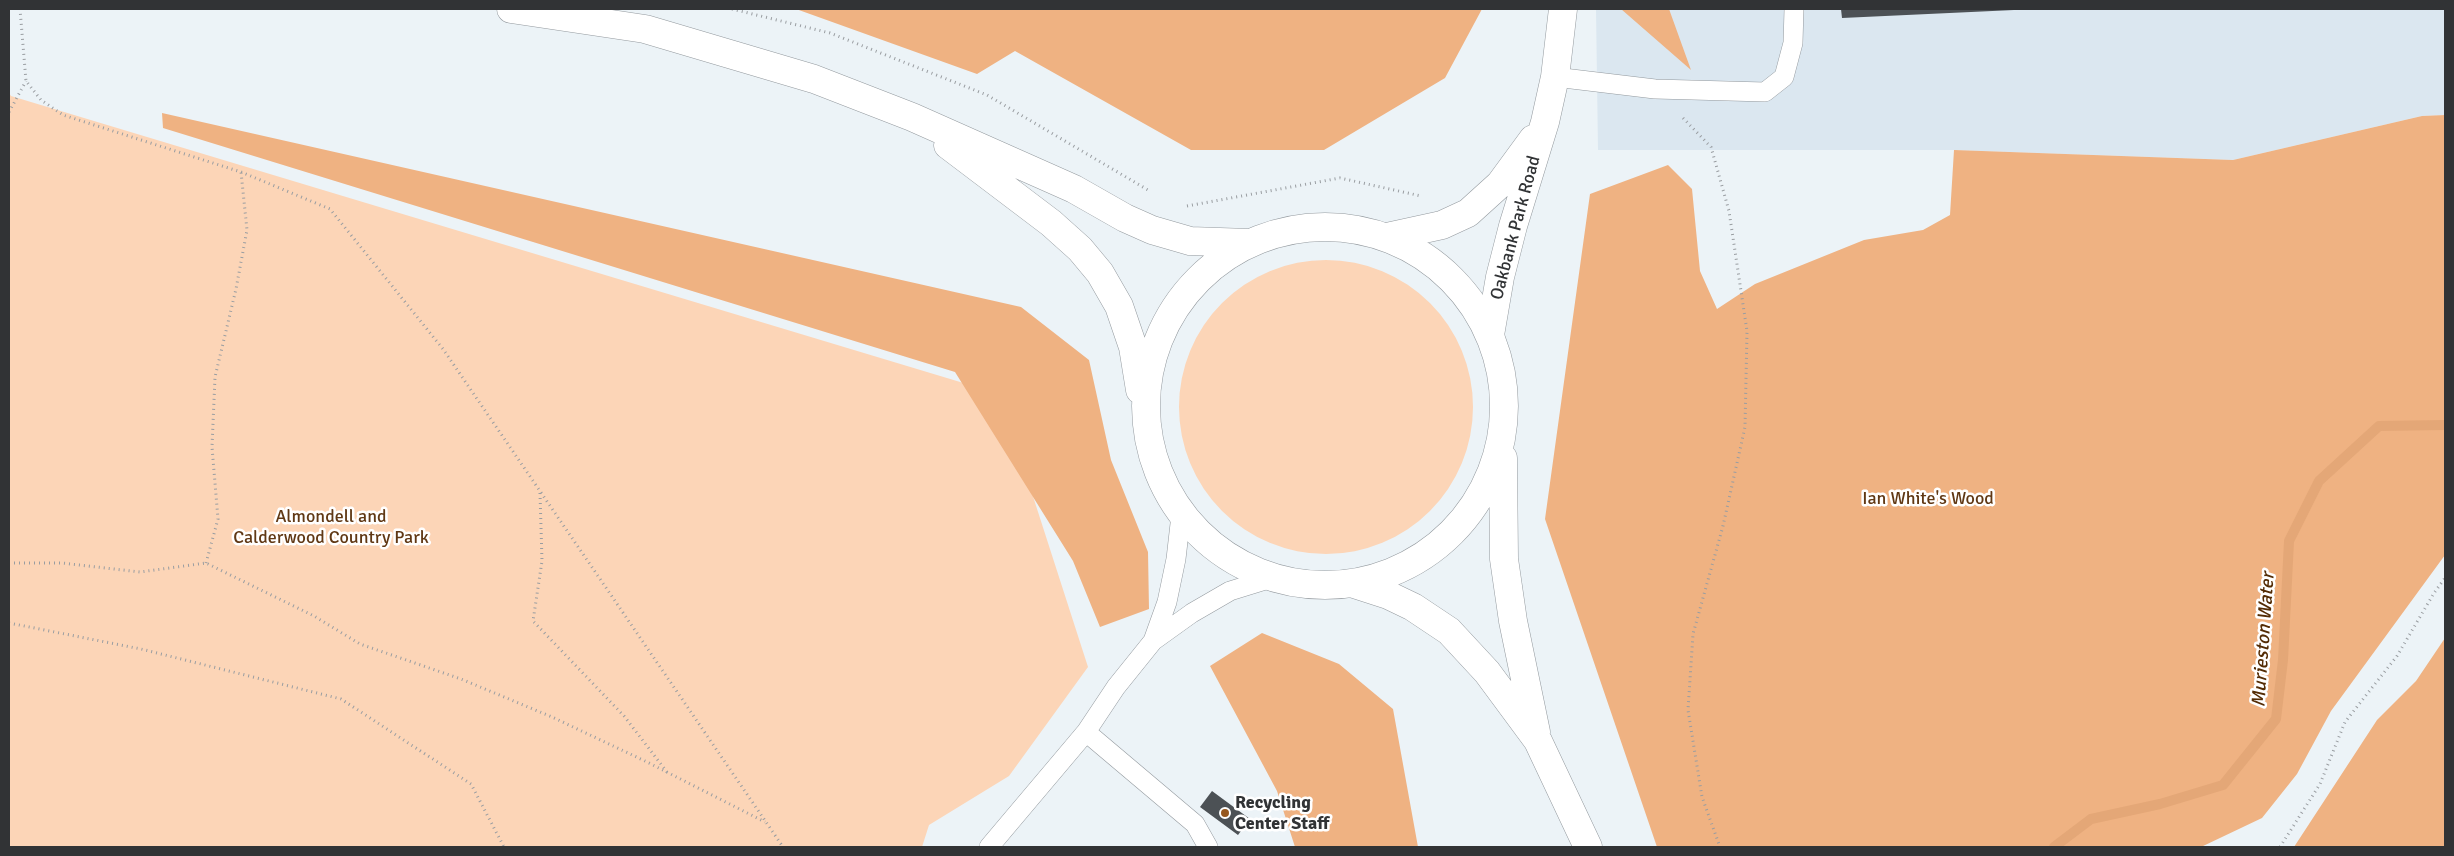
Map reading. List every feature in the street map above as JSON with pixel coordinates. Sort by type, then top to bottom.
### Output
[{"type":"main road","points":[[511,9],[645,30],[814,79],[912,117],[1074,189],[1125,218],[1152,230],[1190,241],[1249,243]]},
{"type":"main road","name":"Oakbank Park Road","points":[[1490,335],[1508,243],[1545,122],[1555,77],[1563,9]]},
{"type":"main road","points":[[912,117],[1051,223],[1080,249],[1100,274],[1119,306],[1132,347],[1156,470],[1181,515],[1222,554],[1272,578],[1312,586],[1354,584],[1407,566],[1453,533],[1486,487],[1503,433]]},
{"type":"main road","name":"Oakbank Park Road","points":[[1387,237],[1442,225],[1468,213],[1500,184],[1545,122]]},
{"type":"main road","points":[[1145,419],[1150,364],[1170,315],[1204,272],[1249,243],[1294,229],[1341,227],[1387,237],[1430,260],[1465,294],[1490,335],[1503,384],[1504,558],[1513,621],[1538,740]]},
{"type":"main road","points":[[1354,584],[1388,595],[1413,606],[1449,630],[1487,672],[1538,740],[1588,847]]},
{"type":"lane","points":[[1555,77],[1655,89],[1765,92],[1784,77],[1793,42],[1794,9]]},
{"type":"lane","points":[[1153,641],[1167,602],[1176,559],[1181,515]]},
{"type":"lane","points":[[989,847],[1086,732],[1116,688],[1153,641],[1192,613],[1230,592],[1272,578]]},
{"type":"lane","points":[[1086,732],[1195,824],[1208,847]]},
{"type":"path","points":[[9,112],[26,81],[20,9]]},
{"type":"path","points":[[732,9],[830,33],[987,96],[1153,194]]},
{"type":"path","points":[[26,81],[41,100],[63,116],[241,172],[330,209],[443,349],[783,847]]},
{"type":"path","points":[[1655,89],[1710,147],[1729,211],[1747,331],[1745,427],[1723,526],[1693,634],[1688,710],[1702,797],[1720,847]]},
{"type":"path","points":[[206,563],[218,519],[212,447],[214,377],[236,289],[247,230],[241,172]]},
{"type":"path","points":[[1177,207],[1340,178],[1422,196]]},
{"type":"path","points":[[540,492],[542,560],[533,621],[624,716],[668,773]]},
{"type":"path","points":[[9,563],[62,563],[140,572],[206,563],[314,616],[360,644],[461,679],[552,717],[766,823]]},
{"type":"path","points":[[2280,847],[2320,784],[2345,722],[2397,656],[2434,593],[2445,578]]},
{"type":"path","points":[[9,623],[141,649],[341,699],[471,784],[504,847]]},
{"type":"shaded area","points":[[1596,9],[2445,9],[2445,115],[2422,116],[2233,160],[1954,150],[1598,150]]},
{"type":"green space","points":[[796,9],[1482,9],[1445,78],[1324,150],[1191,150],[1015,51],[977,74]]},
{"type":"green space","points":[[1621,9],[1669,9],[1691,70]]},
{"type":"green space","name":"Almondell and Calderwood Country Park","points":[[9,93],[11,96],[1000,394],[1088,667],[1009,776],[929,825],[922,847],[9,847]]},
{"type":"green space","points":[[162,113],[1021,307],[1089,360],[1111,460],[1148,552],[1149,609],[1100,627],[1073,561],[955,372],[163,128]]},
{"type":"green space","name":"Ian White's Wood","points":[[2445,115],[2445,555],[2331,711],[2297,774],[2262,818],[2201,847],[1657,847],[1545,519],[1590,194],[1668,165],[1692,189],[1700,271],[1717,309],[1755,284],[1864,240],[1923,230],[1950,215],[1954,150],[2233,160],[2422,116]]},
{"type":"green space","points":[[1312,260],[1340,260],[1369,266],[1408,284],[1440,314],[1449,325],[1467,364],[1471,378],[1473,407],[1471,436],[1462,463],[1449,489],[1430,511],[1408,530],[1369,548],[1340,554],[1312,554],[1283,548],[1244,530],[1212,500],[1203,489],[1185,450],[1179,421],[1179,393],[1185,364],[1203,325],[1233,293],[1244,284],[1283,266]]},
{"type":"green space","points":[[1262,633],[1339,664],[1393,709],[1418,847],[1295,847],[1277,791],[1210,666]]},
{"type":"green space","points":[[2445,638],[2445,847],[2294,847],[2377,720],[2416,681]]},
{"type":"building","points":[[1841,9],[2014,9],[2014,10],[1842,18]]},
{"type":"building","name":"Recycling Center Staff","points":[[1212,791],[1250,819],[1238,835],[1200,807]]},
{"type":"waterway","name":"Murieston Water","points":[[2054,847],[2091,819],[2160,804],[2223,785],[2276,719],[2283,660],[2289,541],[2319,481],[2379,426],[2445,425]]},
{"type":"place","name":"Recycling Center Staff","points":[[1225,813]]}]
